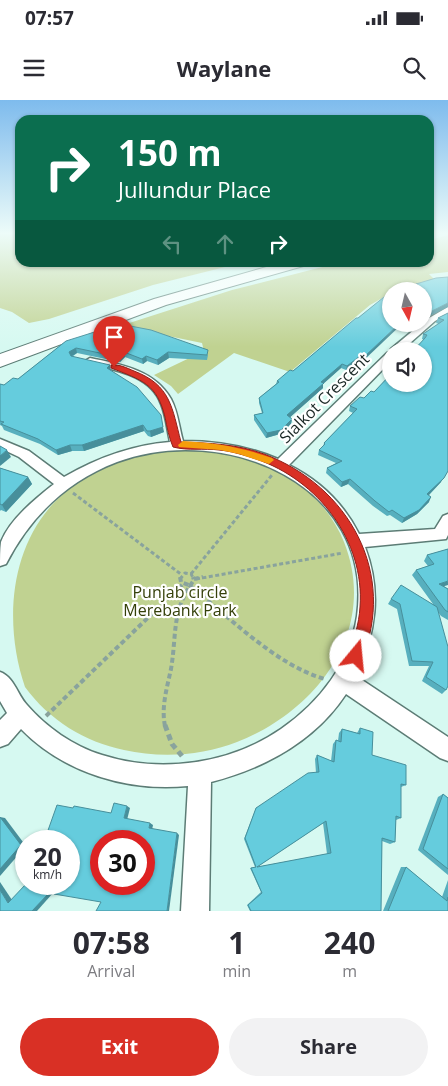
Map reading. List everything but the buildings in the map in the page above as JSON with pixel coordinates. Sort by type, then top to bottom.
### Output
[{"type":"highway","points":[[0,349],[139,300],[236,272]]},
{"type":"highway","points":[[0,361],[160,302],[267,272]]},
{"type":"street","points":[[405,342],[432,319],[448,310]]},
{"type":"street","points":[[77,358],[130,372],[152,384],[165,400],[177,445]]},
{"type":"street","name":"Sialkot Crescent","points":[[280,465],[382,364]]},
{"type":"street","points":[[0,443],[24,454],[64,484]]},
{"type":"street","points":[[0,559],[12,537],[40,504],[64,484],[98,464],[124,454],[151,448],[177,445],[227,448],[261,457],[280,465],[316,489],[332,505],[355,541],[365,578],[367,608],[364,631],[356,656],[335,680],[325,705],[300,729],[271,749],[237,764],[200,773],[162,777],[125,773],[99,766],[60,748],[27,722],[0,682]]},
{"type":"street","points":[[355,541],[444,537],[448,520]]},
{"type":"street","points":[[335,680],[448,750]]},
{"type":"street","points":[[0,736],[27,722]]},
{"type":"street","points":[[195,911],[200,773]]},
{"type":"path","points":[[64,484],[95,510],[182,575],[191,574],[280,465]]},
{"type":"path","points":[[200,773],[174,748],[165,732],[163,713],[173,654],[174,625],[189,585],[194,579],[346,552],[355,541]]},
{"type":"path","points":[[191,574],[194,579]]},
{"type":"path","points":[[182,575],[180,580],[183,584]]},
{"type":"path","points":[[183,584],[189,585],[277,656],[310,676],[335,680]]},
{"type":"path","points":[[27,722],[183,584]]},
{"type":"green space","points":[[0,272],[206,272],[153,285],[49,319],[29,323],[12,312],[0,308]]},
{"type":"green space","points":[[303,272],[448,272],[429,274],[435,280],[427,282],[382,282],[382,298],[370,305],[290,372],[234,353],[178,394],[171,386],[154,375],[204,351],[202,343],[120,326],[232,290]]},
{"type":"green space","name":"Punjab circle Merebank Park","points":[[193,449],[237,456],[268,466],[289,477],[317,500],[333,520],[344,542],[353,575],[353,606],[347,636],[334,663],[315,688],[292,710],[266,728],[224,747],[195,753],[166,755],[138,753],[95,741],[69,728],[45,710],[25,687],[17,659],[14,630],[14,600],[18,571],[27,544],[41,519],[60,497],[84,479],[109,466],[136,457]]},
{"type":"slow traffic","points":[[183,445],[220,447],[241,451],[269,460]]},
{"type":"route","points":[[114,367],[130,372],[157,388],[165,400],[177,445],[220,447],[261,457],[299,476],[332,505],[355,541],[363,563],[367,608],[364,631],[356,656]]}]
